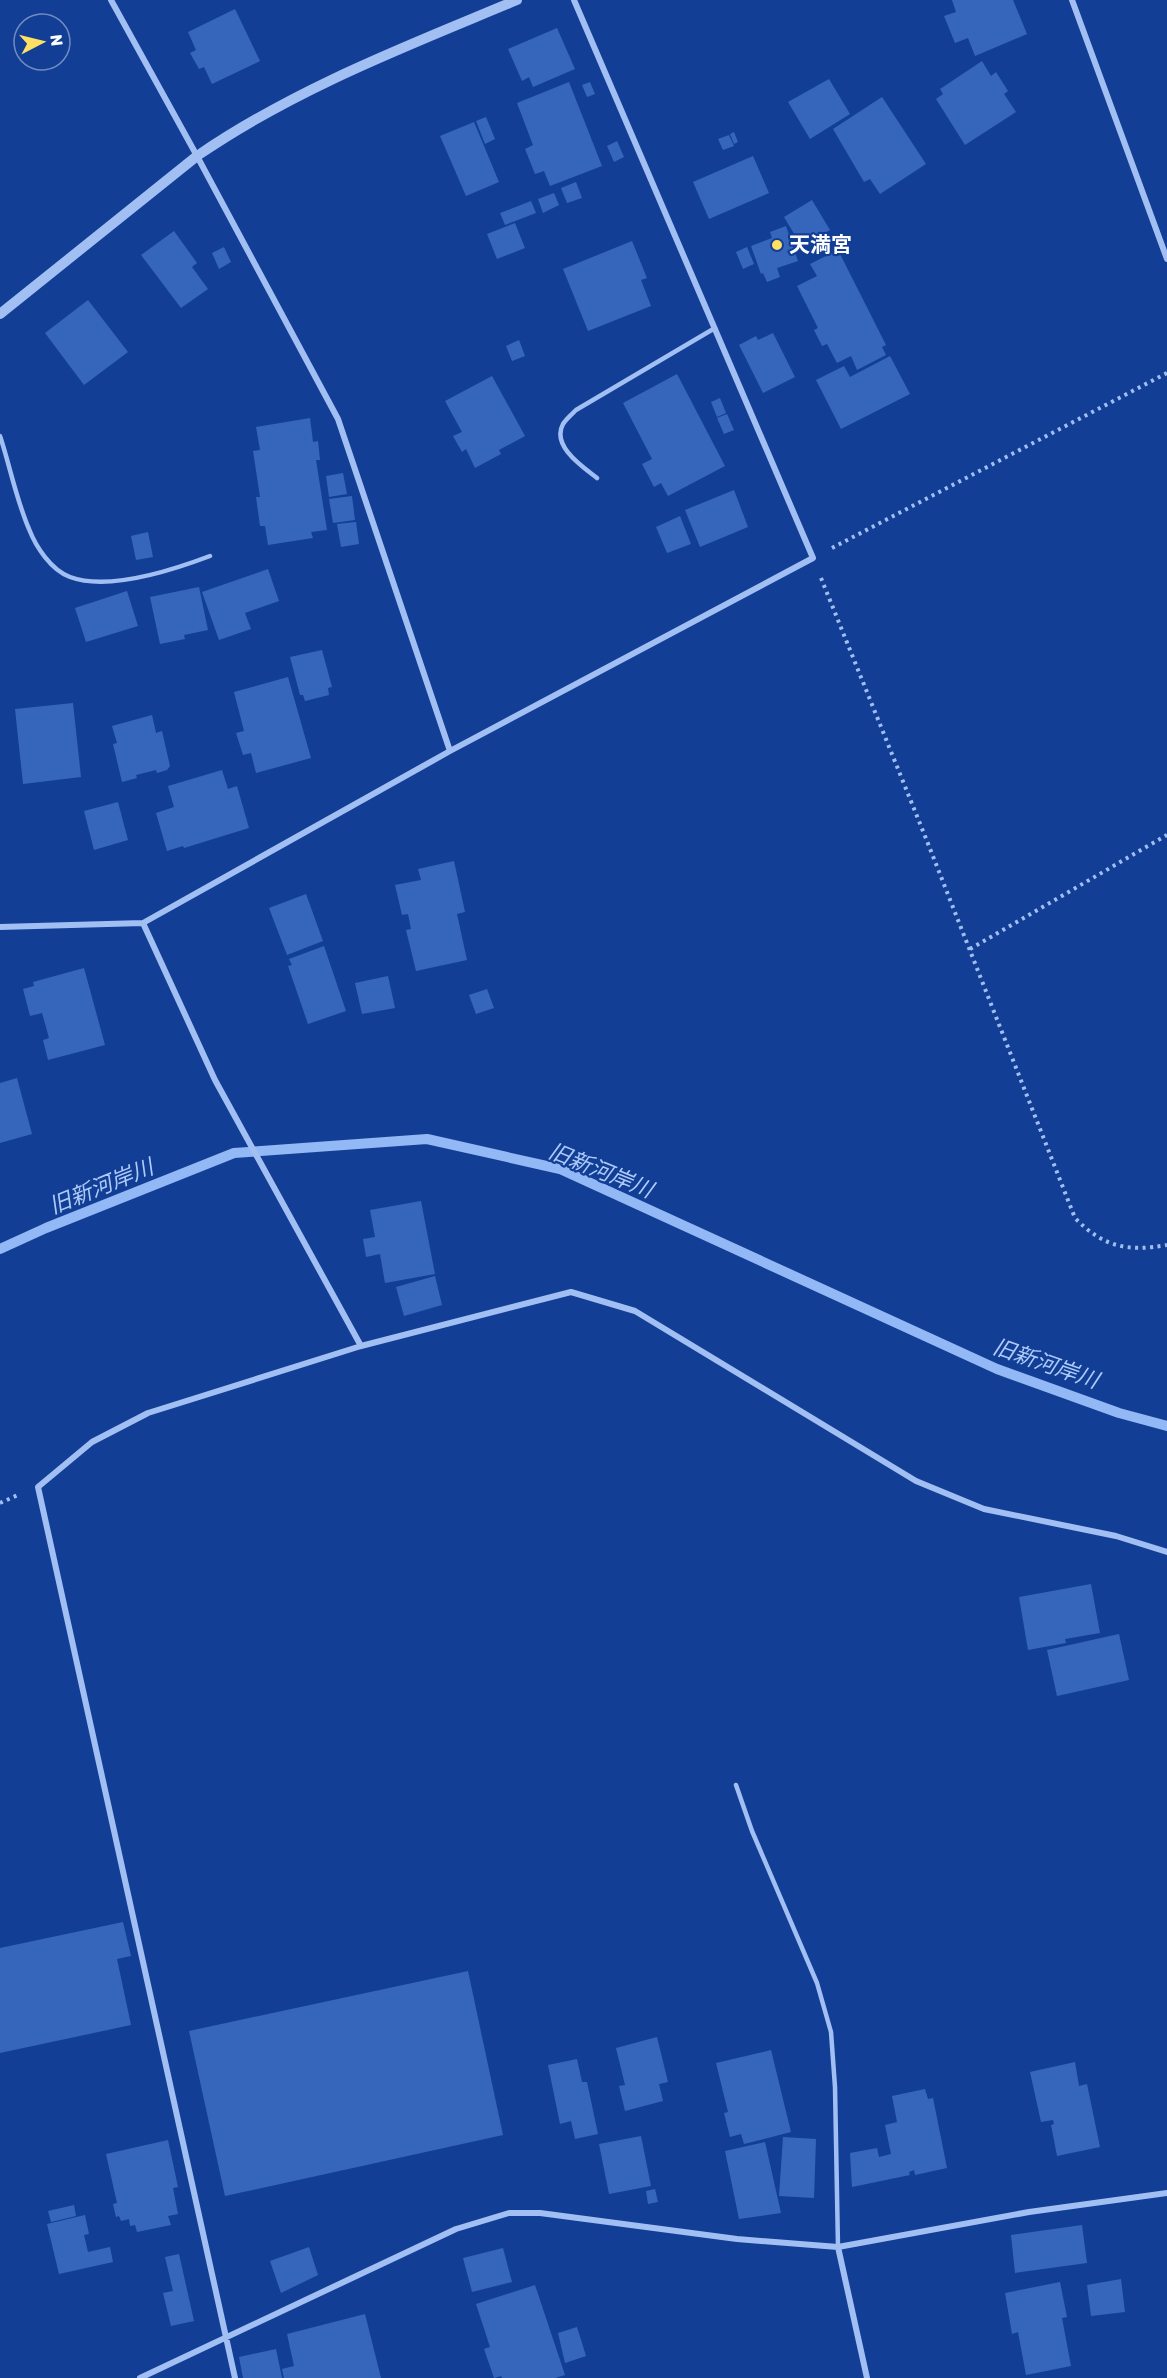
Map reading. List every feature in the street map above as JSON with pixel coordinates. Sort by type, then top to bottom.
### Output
[{"type":"street","points":[[111,0],[338,419],[450,751]]},
{"type":"street","points":[[0,314],[197,156],[228,135],[357,67],[517,0]]},
{"type":"street","points":[[0,927],[143,923],[450,751],[813,558],[574,0]]},
{"type":"street","points":[[1072,0],[1167,258]]},
{"type":"street","points":[[143,923],[215,1080],[361,1346]]},
{"type":"street","points":[[235,2378],[38,1487],[92,1442],[148,1413],[361,1346],[571,1292],[634,1311],[916,1481],[984,1509],[1116,1536],[1167,1552]]},
{"type":"street","points":[[140,2378],[456,2229],[509,2212],[540,2213],[737,2239],[838,2247],[1029,2212],[1167,2193]]},
{"type":"street","points":[[838,2247],[867,2378]]},
{"type":"lane","points":[[597,478],[570,457],[561,440],[562,425],[576,410],[715,328]]},
{"type":"lane","points":[[0,436],[29,530],[47,560],[69,577],[96,582],[132,578],[187,565],[210,556]]},
{"type":"lane","points":[[736,1785],[752,1831],[817,1983],[831,2032],[835,2087],[838,2247]]},
{"type":"path","points":[[1167,373],[813,558],[1075,1218],[1091,1234],[1119,1247],[1167,1245]]},
{"type":"path","points":[[970,949],[1167,836]]},
{"type":"building","points":[[952,0],[1013,0],[1027,34],[975,56],[968,38],[955,43],[944,16],[956,12]]},
{"type":"building","points":[[235,9],[260,61],[212,84],[204,67],[199,69],[190,53],[196,50],[188,32]]},
{"type":"building","points":[[557,28],[575,69],[533,87],[529,77],[522,81],[508,49]]},
{"type":"building","points":[[982,61],[991,76],[996,72],[1008,91],[1004,94],[1016,112],[965,145],[936,99],[943,94],[940,89]]},
{"type":"building","points":[[829,79],[850,114],[810,139],[788,102]]},
{"type":"building","points":[[569,82],[602,166],[550,186],[544,171],[535,174],[525,149],[533,145],[517,103]]},
{"type":"building","points":[[590,82],[595,94],[587,97],[582,85]]},
{"type":"building","points":[[882,97],[926,164],[880,194],[870,179],[864,182],[833,129]]},
{"type":"building","points":[[486,117],[495,139],[485,144],[476,121]]},
{"type":"building","points":[[474,122],[499,182],[466,196],[440,136]]},
{"type":"building","points":[[734,132],[738,142],[734,144],[730,134]]},
{"type":"building","points":[[729,135],[734,146],[723,150],[718,139]]},
{"type":"building","points":[[617,141],[624,157],[614,162],[607,146]]},
{"type":"building","points":[[753,156],[769,193],[709,219],[693,182]]},
{"type":"building","points":[[576,182],[582,198],[567,203],[561,188]]},
{"type":"building","points":[[554,193],[559,205],[543,213],[538,199]]},
{"type":"building","points":[[812,200],[830,230],[802,247],[784,217]]},
{"type":"building","points":[[531,201],[536,213],[505,225],[500,213]]},
{"type":"building","points":[[515,223],[525,248],[497,259],[487,234]]},
{"type":"building","points":[[786,226],[798,261],[777,268],[780,277],[767,282],[763,273],[761,274],[751,246],[772,238],[770,232]]},
{"type":"building","points":[[174,231],[197,263],[192,267],[208,289],[181,308],[141,255]]},
{"type":"building","points":[[632,241],[647,278],[641,280],[651,306],[588,331],[563,269]]},
{"type":"building","points":[[224,247],[231,262],[219,269],[212,253]]},
{"type":"building","points":[[747,247],[754,264],[743,269],[736,252]]},
{"type":"building","points":[[838,250],[886,345],[882,347],[886,355],[857,370],[851,356],[837,363],[827,344],[822,346],[814,330],[818,328],[797,286],[817,276],[810,264]]},
{"type":"building","points":[[88,300],[128,352],[84,385],[45,333]]},
{"type":"building","points":[[773,333],[795,377],[763,393],[739,345],[756,336],[758,340]]},
{"type":"building","points":[[519,340],[525,356],[512,361],[506,346]]},
{"type":"building","points":[[890,356],[910,394],[841,429],[816,380],[844,366],[850,377]]},
{"type":"building","points":[[677,374],[725,466],[668,496],[661,483],[654,487],[642,464],[652,459],[623,403]]},
{"type":"building","points":[[492,376],[525,436],[499,450],[501,454],[475,468],[466,449],[462,452],[453,436],[462,432],[445,401]]},
{"type":"building","points":[[720,398],[726,413],[717,417],[711,402]]},
{"type":"building","points":[[727,414],[734,430],[724,434],[717,418]]},
{"type":"building","points":[[310,418],[313,442],[318,441],[320,460],[316,460],[327,530],[311,532],[313,538],[268,545],[265,526],[260,526],[256,497],[260,497],[253,451],[260,450],[256,427]]},
{"type":"building","points":[[343,473],[347,494],[329,497],[326,476]]},
{"type":"building","points":[[734,490],[748,527],[700,547],[685,510]]},
{"type":"building","points":[[352,496],[355,520],[333,523],[329,499]]},
{"type":"building","points":[[680,516],[691,544],[667,553],[656,527]]},
{"type":"building","points":[[356,522],[359,544],[341,547],[337,524]]},
{"type":"building","points":[[148,532],[153,557],[136,560],[131,536]]},
{"type":"building","points":[[268,569],[279,601],[245,613],[251,629],[219,640],[202,592]]},
{"type":"building","points":[[199,587],[208,630],[184,635],[185,639],[160,644],[150,597]]},
{"type":"building","points":[[127,591],[138,626],[86,642],[75,608]]},
{"type":"building","points":[[322,650],[332,687],[328,688],[329,695],[305,701],[303,695],[300,695],[290,657]]},
{"type":"building","points":[[288,677],[311,758],[256,773],[251,753],[243,755],[236,733],[244,731],[234,692]]},
{"type":"building","points":[[73,703],[81,777],[23,784],[15,709]]},
{"type":"building","points":[[152,715],[156,733],[162,731],[170,766],[167,770],[136,775],[137,778],[122,782],[113,744],[117,743],[112,726]]},
{"type":"building","points":[[222,770],[228,789],[237,786],[249,828],[167,851],[156,813],[174,807],[168,786]]},
{"type":"building","points":[[118,802],[128,840],[94,850],[84,811]]},
{"type":"building","points":[[454,861],[465,912],[457,914],[467,960],[416,971],[406,930],[411,929],[408,914],[402,915],[395,885],[421,880],[418,869]]},
{"type":"building","points":[[306,894],[323,941],[287,955],[269,908]]},
{"type":"building","points":[[324,946],[346,1011],[308,1024],[288,966],[292,965],[289,959]]},
{"type":"building","points":[[84,968],[105,1045],[48,1060],[43,1040],[49,1038],[42,1013],[30,1016],[23,989],[34,986],[33,982]]},
{"type":"building","points":[[388,976],[395,1008],[362,1014],[355,983]]},
{"type":"building","points":[[487,989],[494,1008],[476,1014],[469,995]]},
{"type":"building","points":[[17,1078],[32,1134],[0,1143],[0,1083]]},
{"type":"building","points":[[421,1201],[435,1274],[385,1283],[380,1254],[366,1257],[363,1239],[375,1237],[370,1210]]},
{"type":"building","points":[[435,1276],[442,1305],[404,1316],[396,1287]]},
{"type":"building","points":[[1091,1584],[1100,1633],[1065,1639],[1066,1643],[1028,1650],[1019,1597]]},
{"type":"building","points":[[1119,1634],[1129,1680],[1057,1696],[1047,1650]]},
{"type":"building","points":[[123,1922],[131,1956],[117,1959],[131,2025],[0,2053],[0,1948]]},
{"type":"building","points":[[468,1971],[503,2135],[225,2196],[189,2031]]},
{"type":"building","points":[[657,2037],[668,2082],[659,2084],[663,2101],[625,2111],[619,2086],[625,2085],[616,2048]]},
{"type":"building","points":[[771,2050],[791,2132],[744,2144],[741,2134],[730,2137],[724,2113],[728,2112],[716,2063]]},
{"type":"building","points":[[577,2059],[582,2082],[587,2082],[598,2134],[575,2139],[571,2121],[560,2124],[548,2065]]},
{"type":"building","points":[[1075,2062],[1079,2086],[1087,2084],[1100,2147],[1057,2156],[1051,2125],[1054,2124],[1053,2120],[1041,2122],[1030,2072]]},
{"type":"building","points":[[925,2089],[928,2099],[933,2098],[947,2168],[915,2175],[914,2170],[909,2172],[910,2175],[852,2187],[850,2153],[877,2148],[879,2157],[891,2154],[885,2125],[897,2122],[892,2096]]},
{"type":"building","points":[[641,2136],[651,2186],[609,2194],[599,2144]]},
{"type":"building","points":[[783,2137],[816,2139],[814,2198],[779,2196]]},
{"type":"building","points":[[168,2140],[178,2187],[173,2188],[178,2214],[168,2216],[171,2225],[137,2232],[135,2225],[130,2226],[129,2219],[121,2221],[119,2216],[116,2217],[113,2204],[117,2203],[106,2154]]},
{"type":"building","points":[[765,2142],[781,2213],[739,2219],[725,2151]]},
{"type":"building","points":[[655,2189],[658,2202],[648,2204],[646,2191]]},
{"type":"building","points":[[74,2205],[76,2216],[51,2222],[48,2211]]},
{"type":"building","points":[[85,2215],[89,2234],[84,2235],[88,2252],[110,2247],[113,2262],[59,2274],[47,2224]]},
{"type":"building","points":[[1082,2225],[1087,2263],[1015,2273],[1011,2235]]},
{"type":"building","points":[[309,2247],[318,2275],[281,2293],[270,2261]]},
{"type":"building","points":[[503,2248],[512,2282],[472,2292],[463,2258]]},
{"type":"building","points":[[179,2254],[194,2321],[171,2326],[163,2293],[173,2291],[165,2257]]},
{"type":"building","points":[[1121,2279],[1125,2312],[1091,2316],[1087,2285]]},
{"type":"building","points":[[1060,2282],[1067,2317],[1062,2318],[1071,2366],[1026,2375],[1018,2332],[1012,2334],[1005,2293]]},
{"type":"building","points":[[535,2285],[565,2375],[555,2378],[502,2378],[501,2376],[494,2378],[484,2349],[490,2347],[476,2304]]},
{"type":"building","points":[[365,2314],[381,2378],[284,2378],[282,2369],[294,2366],[287,2334]]},
{"type":"building","points":[[577,2327],[586,2356],[565,2363],[558,2333]]},
{"type":"building","points":[[276,2349],[282,2378],[243,2378],[239,2357]]},
{"type":"waterway","name":"旧新河岸川","points":[[0,1249],[46,1228],[234,1153],[427,1139],[560,1169],[997,1369],[1119,1413],[1167,1426]]},
{"type":"place","name":"天満宮","points":[[777,245]]}]
